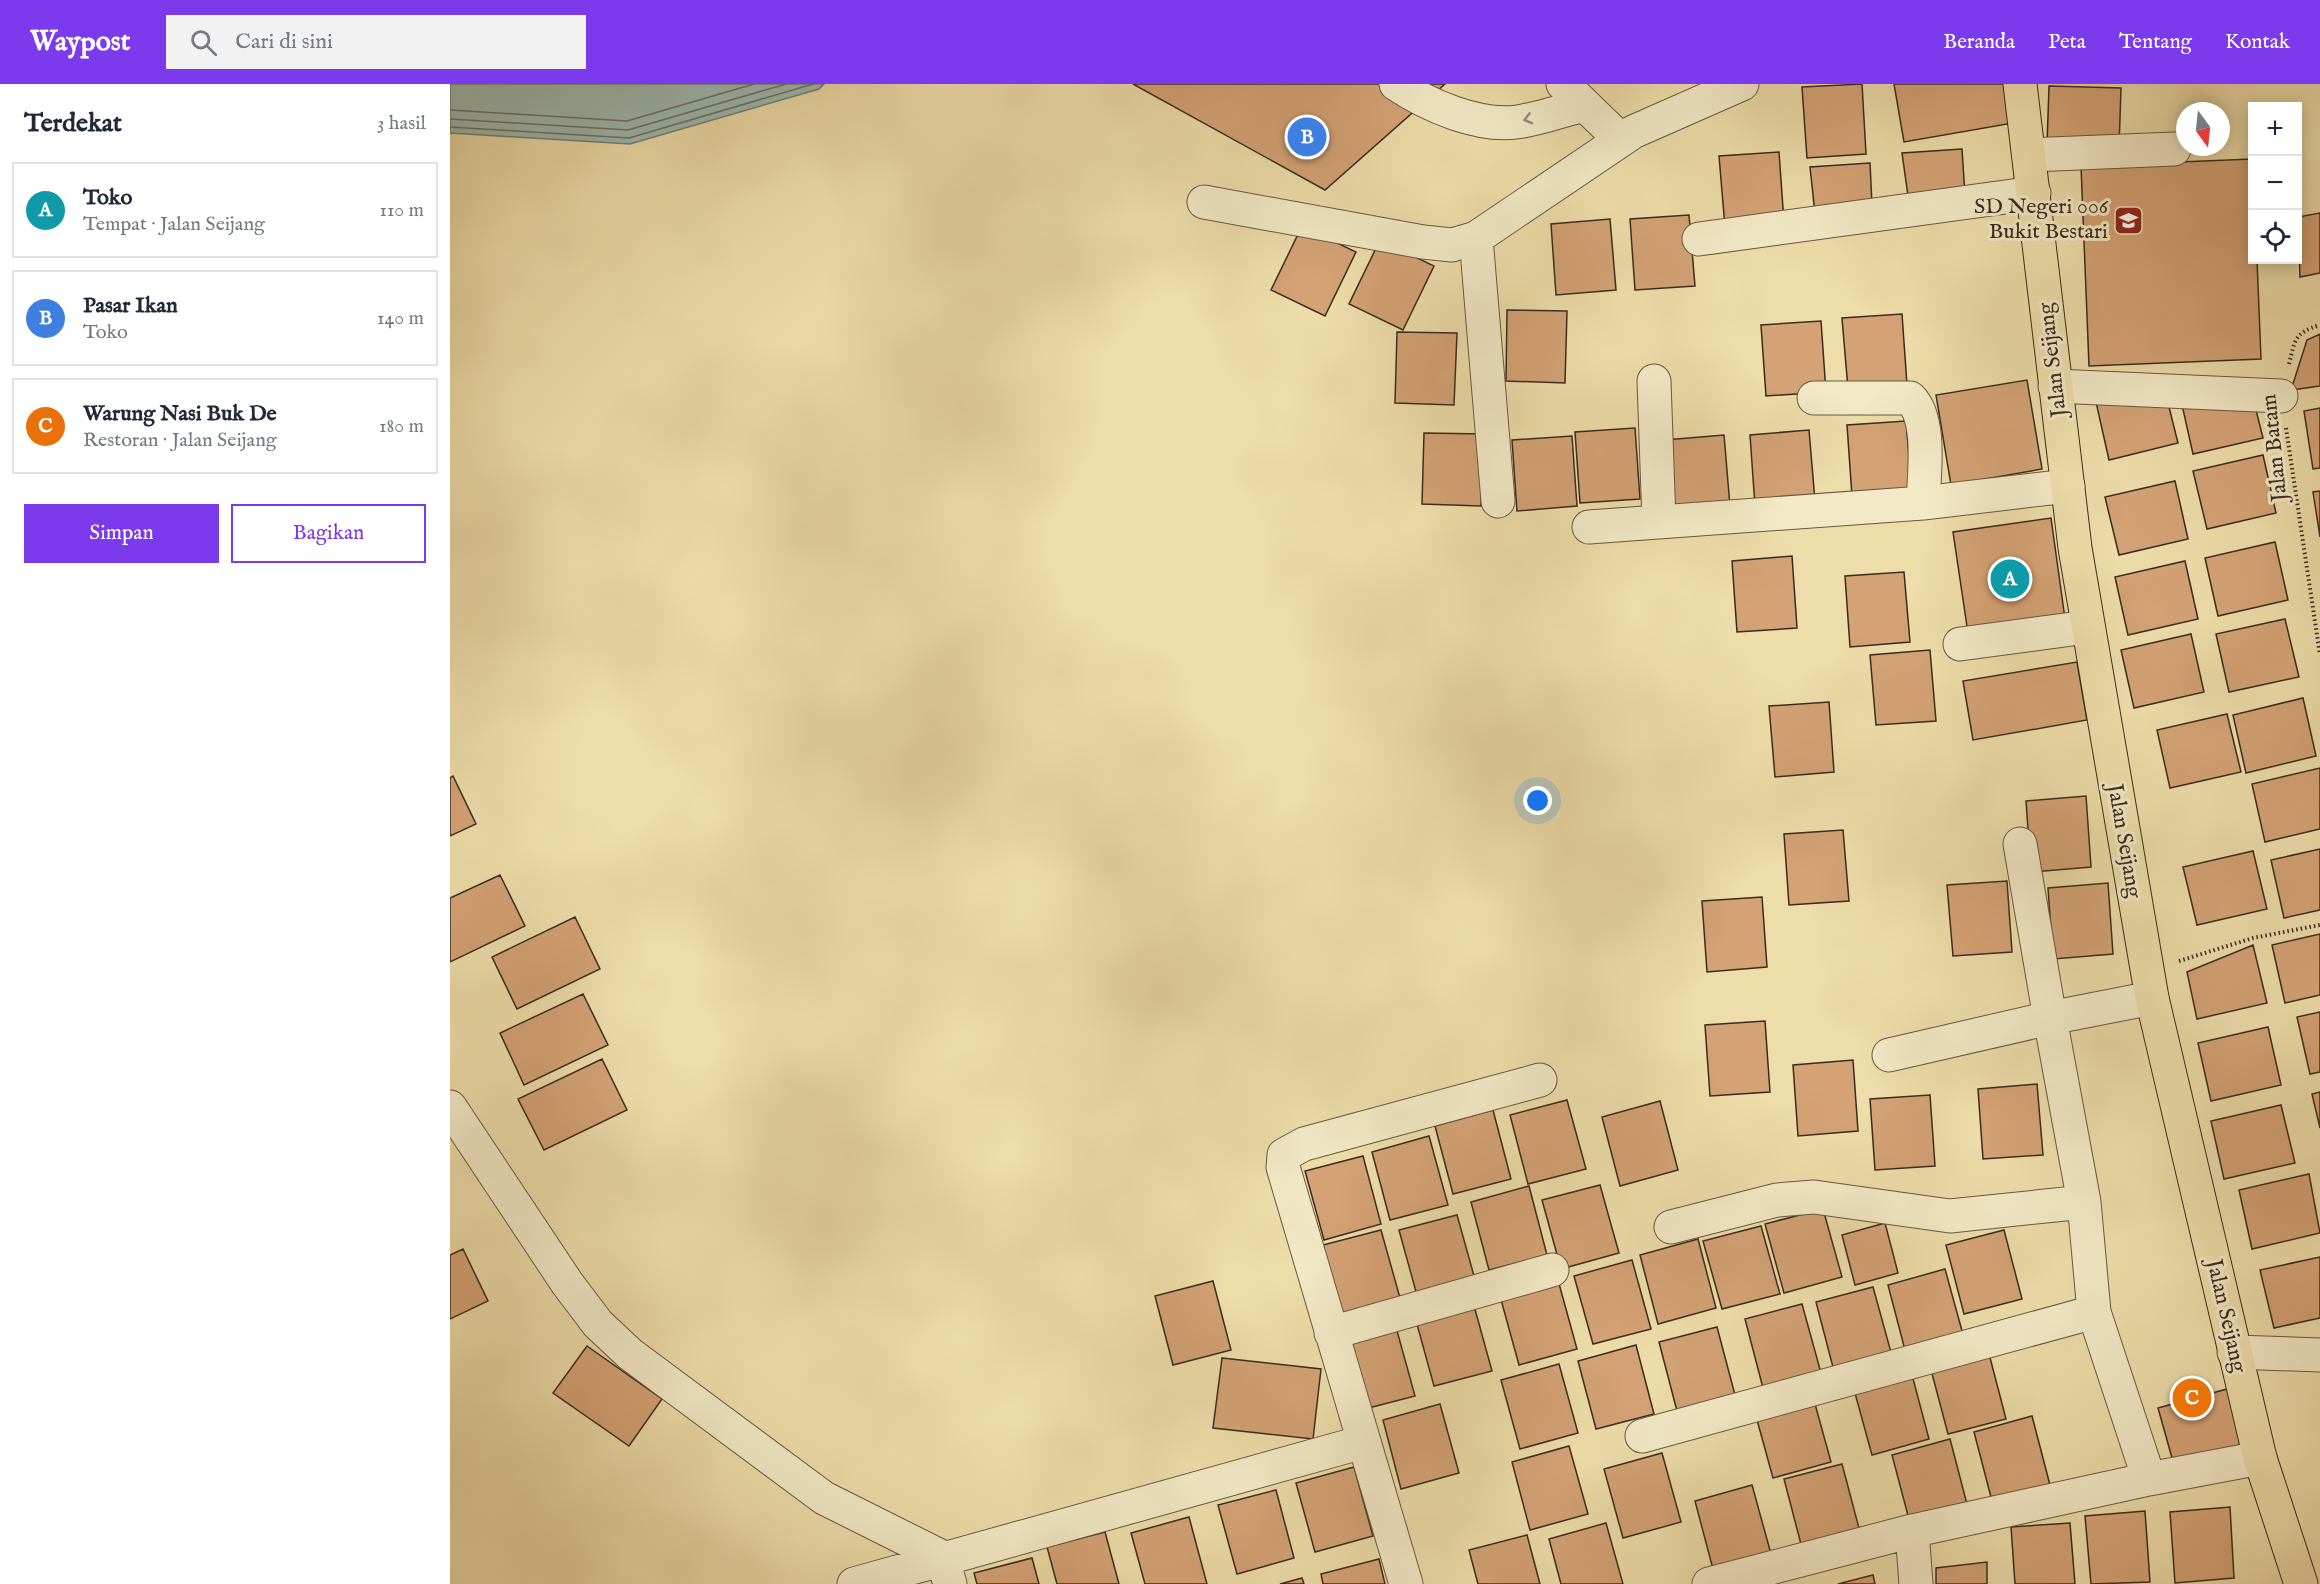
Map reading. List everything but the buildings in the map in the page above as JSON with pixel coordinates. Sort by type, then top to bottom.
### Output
[{"type":"main road","name":"Jalan Seijang","points":[[2020,84],[2055,386],[2087,627],[2150,984],[2260,1458],[2301,1584]]},
{"type":"street","points":[[1404,89],[1445,84]]},
{"type":"street","points":[[1204,202],[1423,242],[1452,245],[1476,238],[1633,132],[1742,84]]},
{"type":"street","points":[[1404,89],[1461,114],[1491,122],[1518,122],[1573,94],[1621,140]]},
{"type":"street","points":[[2029,155],[2174,149]]},
{"type":"street","points":[[1699,239],[2034,193]]},
{"type":"street","points":[[1476,238],[1498,501]]},
{"type":"street","points":[[1654,381],[1659,522]]},
{"type":"street","points":[[2055,386],[2281,396]]},
{"type":"street","points":[[1814,398],[1910,398],[1916,403],[1923,420],[1923,503]]},
{"type":"street","points":[[1589,527],[1923,503],[2068,486]]},
{"type":"street","points":[[1960,644],[2087,627]]},
{"type":"street","points":[[2020,844],[2084,1202],[2094,1312],[2149,1479]]},
{"type":"street","points":[[1889,1055],[2050,1017],[2150,984]]},
{"type":"street","points":[[1406,1584],[1283,1167],[1284,1155],[1304,1144],[1539,1080]]},
{"type":"street","points":[[450,1107],[567,1283],[598,1324],[630,1354],[824,1498],[946,1571]]},
{"type":"street","points":[[1671,1227],[1777,1200],[1814,1197],[1950,1216],[2084,1202]]},
{"type":"street","points":[[1331,1334],[1552,1270]]},
{"type":"street","points":[[1642,1436],[2094,1312]]},
{"type":"street","points":[[2234,1352],[2320,1355]]},
{"type":"street","points":[[854,1584],[946,1571],[1363,1442]]},
{"type":"street","points":[[1709,1584],[1912,1531],[2149,1479],[2260,1458]]},
{"type":"street","points":[[1912,1531],[1916,1584]]},
{"type":"path","name":"Jalan Batam","points":[[2320,325],[2301,332],[2295,338],[2281,396],[2320,655]]},
{"type":"path","points":[[2150,984],[2253,938],[2320,925]]},
{"type":"water","points":[[450,84],[824,84],[819,89],[630,144],[450,133]]},
{"type":"place","name":"Pasar Ikan","points":[[1307,137]]},
{"type":"place","name":"SD Negeri 006 Bukit Bestari","points":[[2129,220]]},
{"type":"place","name":"Toko","points":[[2010,579]]},
{"type":"place","name":"Warung Nasi Buk De","points":[[2192,1398]]}]
